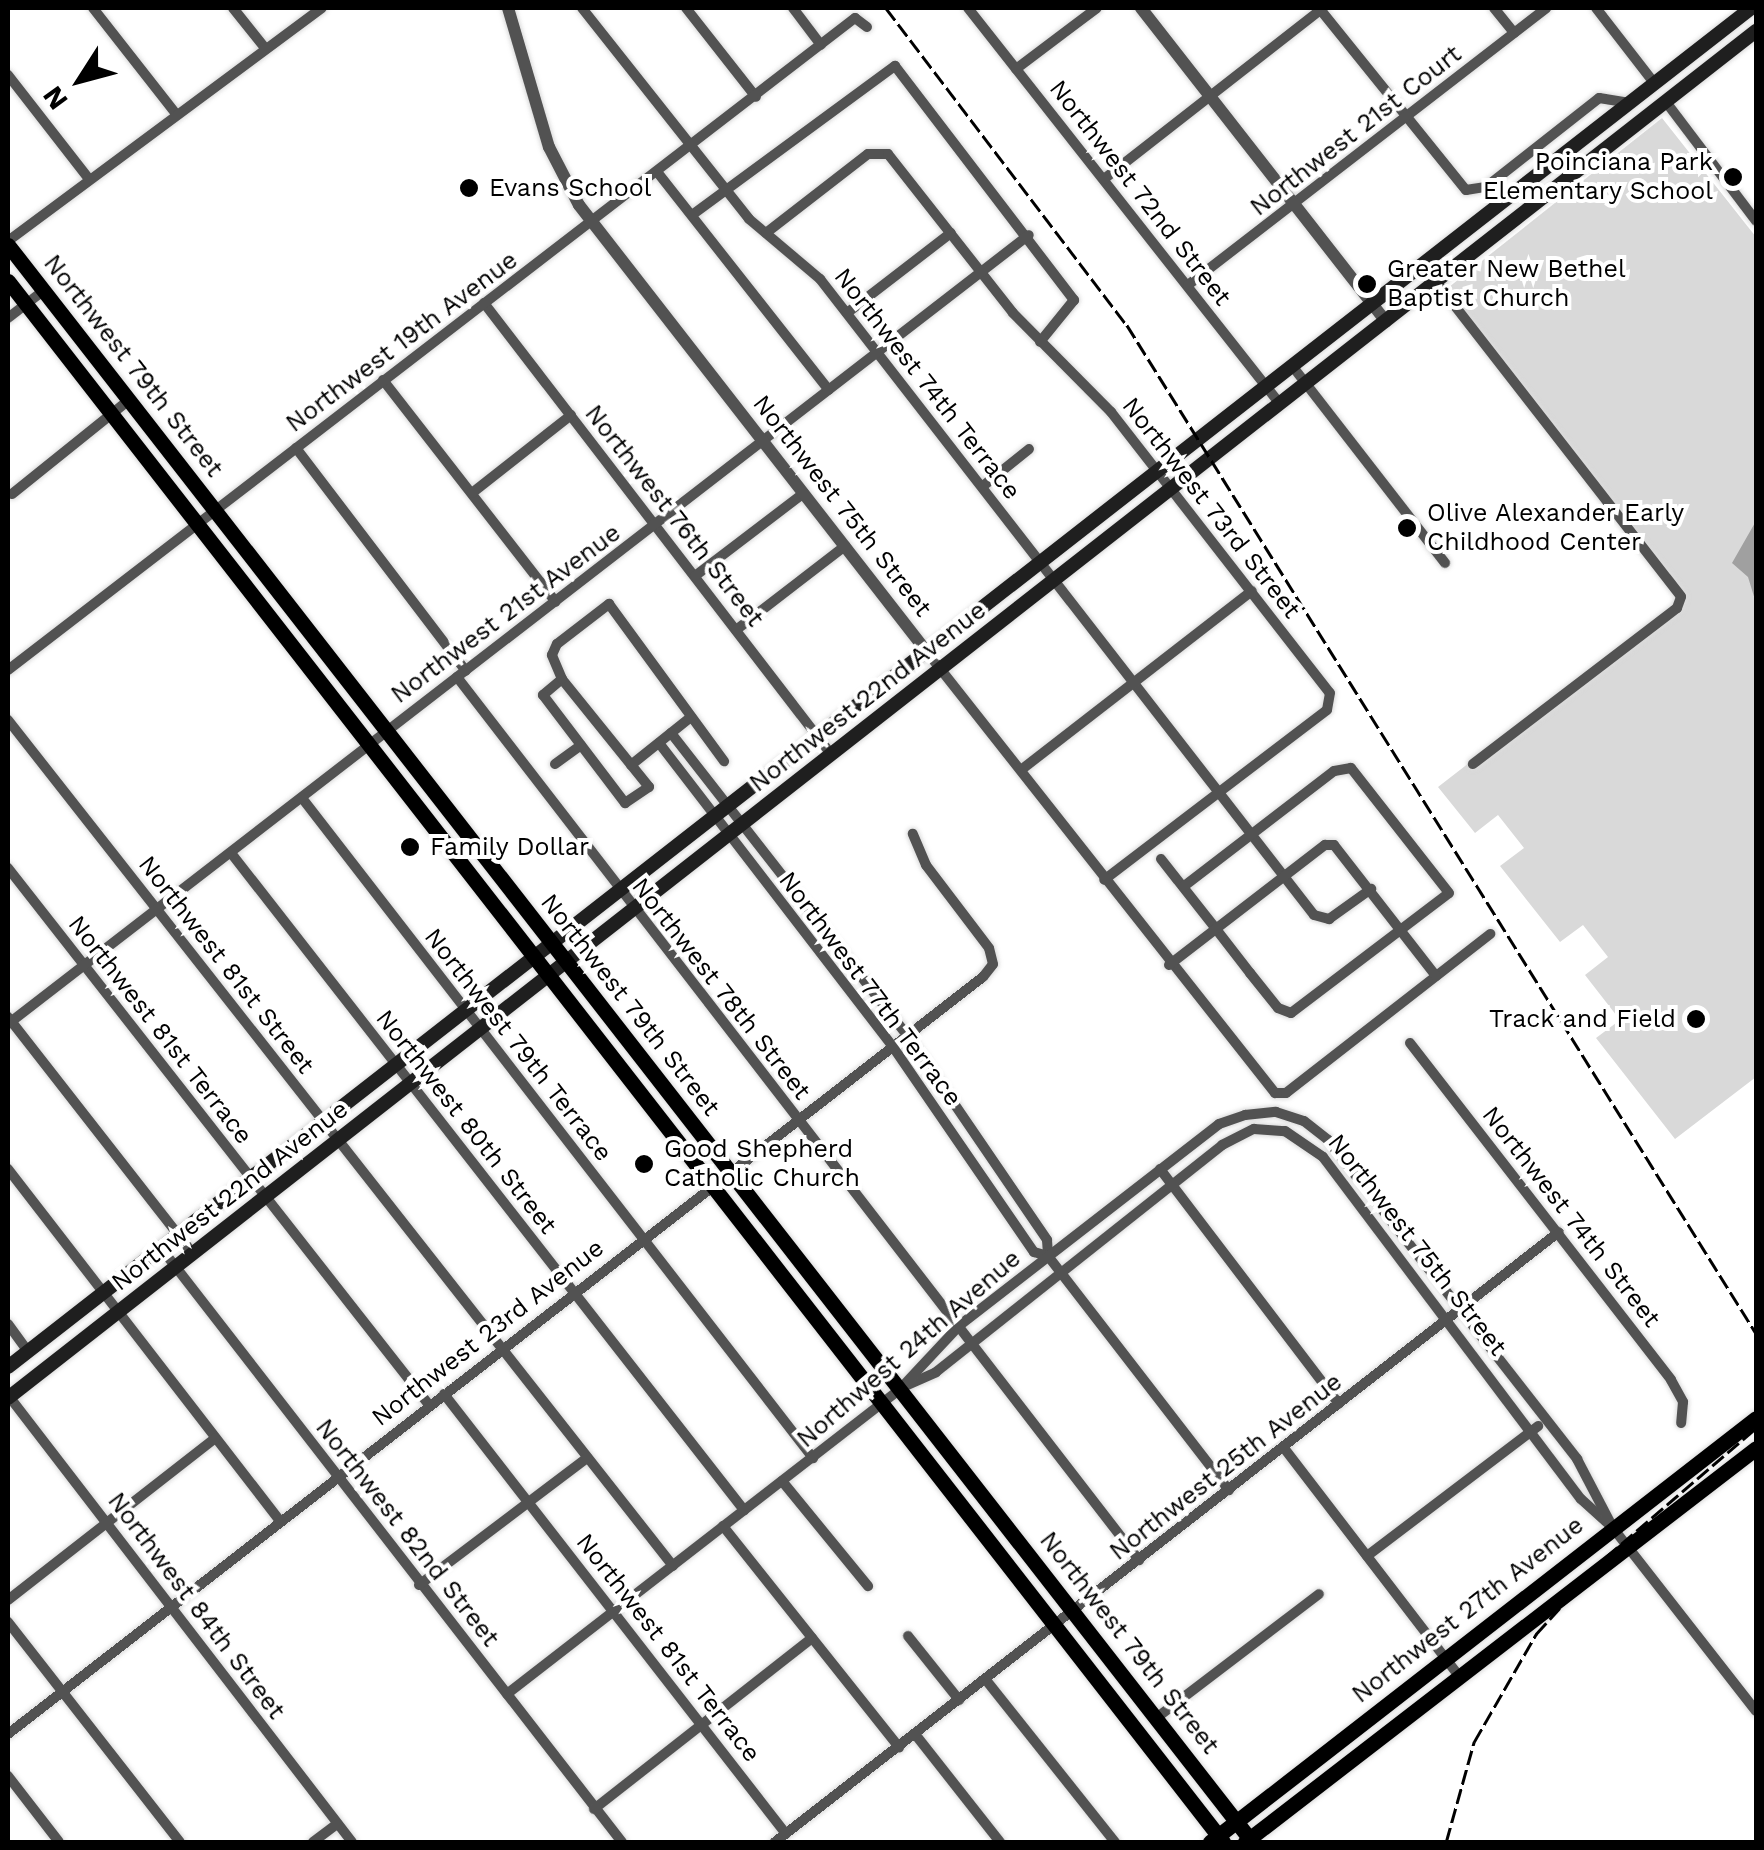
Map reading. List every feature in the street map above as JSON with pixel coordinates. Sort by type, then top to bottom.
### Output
[{"type":"main road","name":"Northwest 22nd Avenue","points":[[8,1367],[1751,8]]},
{"type":"main road","name":"Northwest 22nd Avenue","points":[[8,1396],[1756,31]]},
{"type":"main road","points":[[1655,84],[1666,102]]},
{"type":"main road","points":[[1556,160],[1571,177]]},
{"type":"main road","name":"Northwest 79th Street","points":[[8,243],[1249,1842]]},
{"type":"main road","name":"Northwest 79th Street","points":[[8,281],[1217,1840]]},
{"type":"main road","points":[[273,624],[291,610]]},
{"type":"main road","points":[[462,862],[476,849]]},
{"type":"main road","points":[[622,1071],[645,1076],[677,1106]]},
{"type":"main road","points":[[796,1294],[814,1279]]},
{"type":"main road","name":"Northwest 27th Avenue","points":[[1217,1840],[1756,1418]]},
{"type":"main road","name":"Northwest 27th Avenue","points":[[1249,1842],[1756,1448]]},
{"type":"main road","points":[[967,1514],[986,1500]]},
{"type":"main road","points":[[1480,1633],[1493,1651]]},
{"type":"main road","points":[[1334,1747],[1346,1764]]},
{"type":"street","points":[[93,8],[176,114]]},
{"type":"street","points":[[233,8],[265,48]]},
{"type":"street","points":[[8,243],[322,8]]},
{"type":"street","name":"Northwest 75th Street","points":[[508,8],[550,147],[591,223],[1170,966],[1275,1092],[1286,1093],[1436,976]]},
{"type":"street","name":"Northwest 74th Terrace","points":[[582,8],[724,190],[820,279],[1042,562]]},
{"type":"street","points":[[686,8],[756,98]]},
{"type":"street","points":[[792,8],[821,45],[854,18],[867,27]]},
{"type":"street","name":"Northwest 72nd Street","points":[[968,8],[1280,404]]},
{"type":"street","points":[[1016,68],[1097,8]]},
{"type":"street","points":[[1140,8],[1386,322]]},
{"type":"street","points":[[1104,180],[1321,8],[1406,118],[1470,191],[1486,187],[1599,98],[1630,103]]},
{"type":"street","points":[[1494,8],[1514,33]]},
{"type":"street","name":"Northwest 21st Court","points":[[1188,285],[1546,8]]},
{"type":"street","points":[[1596,8],[1655,84]]},
{"type":"street","name":"Northwest 19th Avenue","points":[[8,670],[383,380],[692,148],[821,45]]},
{"type":"street","points":[[692,215],[894,66],[1016,219],[1074,300],[1040,342]]},
{"type":"street","points":[[8,75],[89,180]]},
{"type":"street","points":[[1666,102],[1756,221]]},
{"type":"street","name":"Northwest 73rd Street","points":[[766,233],[877,152],[896,162],[1040,342],[1111,412],[1330,693],[1327,710],[1220,790]]},
{"type":"street","points":[[658,173],[829,390]]},
{"type":"street","points":[[847,313],[951,233]]},
{"type":"street","name":"Northwest 21st Avenue","points":[[9,1021],[157,912],[1029,236]]},
{"type":"street","points":[[1423,265],[1680,601],[1473,764]]},
{"type":"street","points":[[8,318],[42,291]]},
{"type":"street","name":"Northwest 76th Street","points":[[484,303],[831,754]]},
{"type":"street","points":[[1292,366],[1445,563]]},
{"type":"street","points":[[383,380],[556,602]]},
{"type":"street","points":[[12,494],[129,400]]},
{"type":"street","points":[[472,492],[570,415]]},
{"type":"street","name":"Northwest 78th Street","points":[[296,448],[544,793],[1139,1560]]},
{"type":"street","points":[[983,486],[1029,449]]},
{"type":"street","points":[[695,576],[804,493]]},
{"type":"street","points":[[736,630],[845,546]]},
{"type":"street","points":[[1042,562],[1284,876],[1323,920],[1371,890]]},
{"type":"street","points":[[1021,770],[1252,591]]},
{"type":"street","points":[[562,679],[543,695],[625,803],[649,787],[562,679],[552,655],[557,644],[608,604],[724,761]]},
{"type":"street","points":[[631,765],[692,717]]},
{"type":"street","name":"Northwest 81st Street","points":[[8,720],[673,1566]]},
{"type":"street","name":"Northwest 77th Terrace","points":[[672,733],[720,812]]},
{"type":"street","name":"Northwest 77th Terrace","points":[[658,743],[908,1036],[1047,1240],[1048,1256],[1229,1490]]},
{"type":"street","points":[[555,764],[581,745]]},
{"type":"street","points":[[1161,859],[1278,1008],[1291,1014],[1449,893],[1351,768],[1334,770],[1183,887]]},
{"type":"street","points":[[1104,880],[1220,790]]},
{"type":"street","name":"Northwest 79th Terrace","points":[[302,798],[813,1458]]},
{"type":"street","name":"Northwest 77th Terrace","points":[[735,829],[893,1047],[1034,1252],[1048,1256]]},
{"type":"street","name":"Northwest 23rd Avenue","points":[[8,1734],[642,1238],[908,1036],[993,964],[989,948],[919,854],[913,834]]},
{"type":"street","points":[[1170,966],[1325,845],[1341,849],[1436,976],[1490,934]]},
{"type":"street","name":"Northwest 80th Street","points":[[230,853],[744,1510]]},
{"type":"street","name":"Northwest 81st Terrace","points":[[8,868],[429,1405]]},
{"type":"street","points":[[9,1021],[193,1254]]},
{"type":"street","name":"Northwest 74th Street","points":[[1410,1042],[1678,1389],[1682,1423]]},
{"type":"street","points":[[920,1087],[936,1077]]},
{"type":"street","name":"Northwest 24th Avenue","points":[[507,1694],[881,1404],[960,1325],[1219,1124],[1245,1114],[1276,1112],[1304,1120]]},
{"type":"street","name":"Northwest 75th Street","points":[[1304,1120],[1368,1190],[1577,1459],[1612,1528]]},
{"type":"street","name":"Northwest 75th Street","points":[[900,1388],[936,1372],[1059,1270],[1240,1134],[1270,1128],[1312,1146],[1534,1430],[1581,1499],[1612,1528],[1756,1710]]},
{"type":"street","points":[[969,1157],[983,1147]]},
{"type":"street","points":[[8,1169],[280,1521]]},
{"type":"street","points":[[1160,1169],[1339,1404]]},
{"type":"street","points":[[1356,1200],[1368,1190]]},
{"type":"street","name":"Northwest 25th Avenue","points":[[775,1842],[1558,1232]]},
{"type":"street","points":[[1400,1256],[1412,1247]]},
{"type":"street","name":"Northwest 82nd Street","points":[[161,1248],[335,1478],[622,1842]]},
{"type":"street","points":[[8,1324],[28,1352]]},
{"type":"street","points":[[1493,1377],[1506,1367]]},
{"type":"street","name":"Northwest 81st Terrace","points":[[444,1394],[786,1834]]},
{"type":"street","name":"Northwest 84th Street","points":[[8,1396],[352,1842]]},
{"type":"street","points":[[1366,1556],[1546,1420]]},
{"type":"street","points":[[8,1600],[215,1438]]},
{"type":"street","points":[[1284,1448],[1460,1676]]},
{"type":"street","points":[[419,1585],[587,1458]]},
{"type":"street","points":[[782,1481],[868,1586]]},
{"type":"street","points":[[724,1526],[899,1747]]},
{"type":"street","points":[[1156,1719],[1319,1594]]},
{"type":"street","points":[[8,1622],[180,1842]]},
{"type":"street","points":[[908,1636],[959,1700]]},
{"type":"street","points":[[594,1810],[812,1638]]},
{"type":"street","points":[[986,1680],[1115,1842]]},
{"type":"street","points":[[915,1734],[1000,1842]]},
{"type":"street","points":[[8,1776],[59,1842]]},
{"type":"street","points":[[314,1842],[337,1824]]},
{"type":"shaded area","points":[[1662,118],[1756,237],[1756,1077],[1675,1139],[1596,1038],[1620,1020],[1585,975],[1608,957],[1583,925],[1560,942],[1500,866],[1524,848],[1498,815],[1475,833],[1438,787],[1683,597],[1444,291]]},
{"type":"shaded area","points":[[1756,521],[1756,603],[1748,577],[1732,563]]},
{"type":"railway","points":[[886,8],[1127,325],[1756,1333]]},
{"type":"railway","points":[[1446,1842],[1474,1742],[1536,1634],[1606,1557],[1756,1428]]},
{"type":"place","name":"Poinciana Park Elementary School","points":[[1733,177]]},
{"type":"place","name":"Evans School","points":[[469,188]]},
{"type":"place","name":"Greater New Bethel Baptist Church","points":[[1367,284]]},
{"type":"place","name":"Olive Alexander Early Childhood Center","points":[[1407,528]]},
{"type":"place","name":"Family Dollar","points":[[410,847]]},
{"type":"place","name":"Track and Field","points":[[1696,1019]]},
{"type":"place","name":"Good Shepherd Catholic Church","points":[[644,1164]]}]
